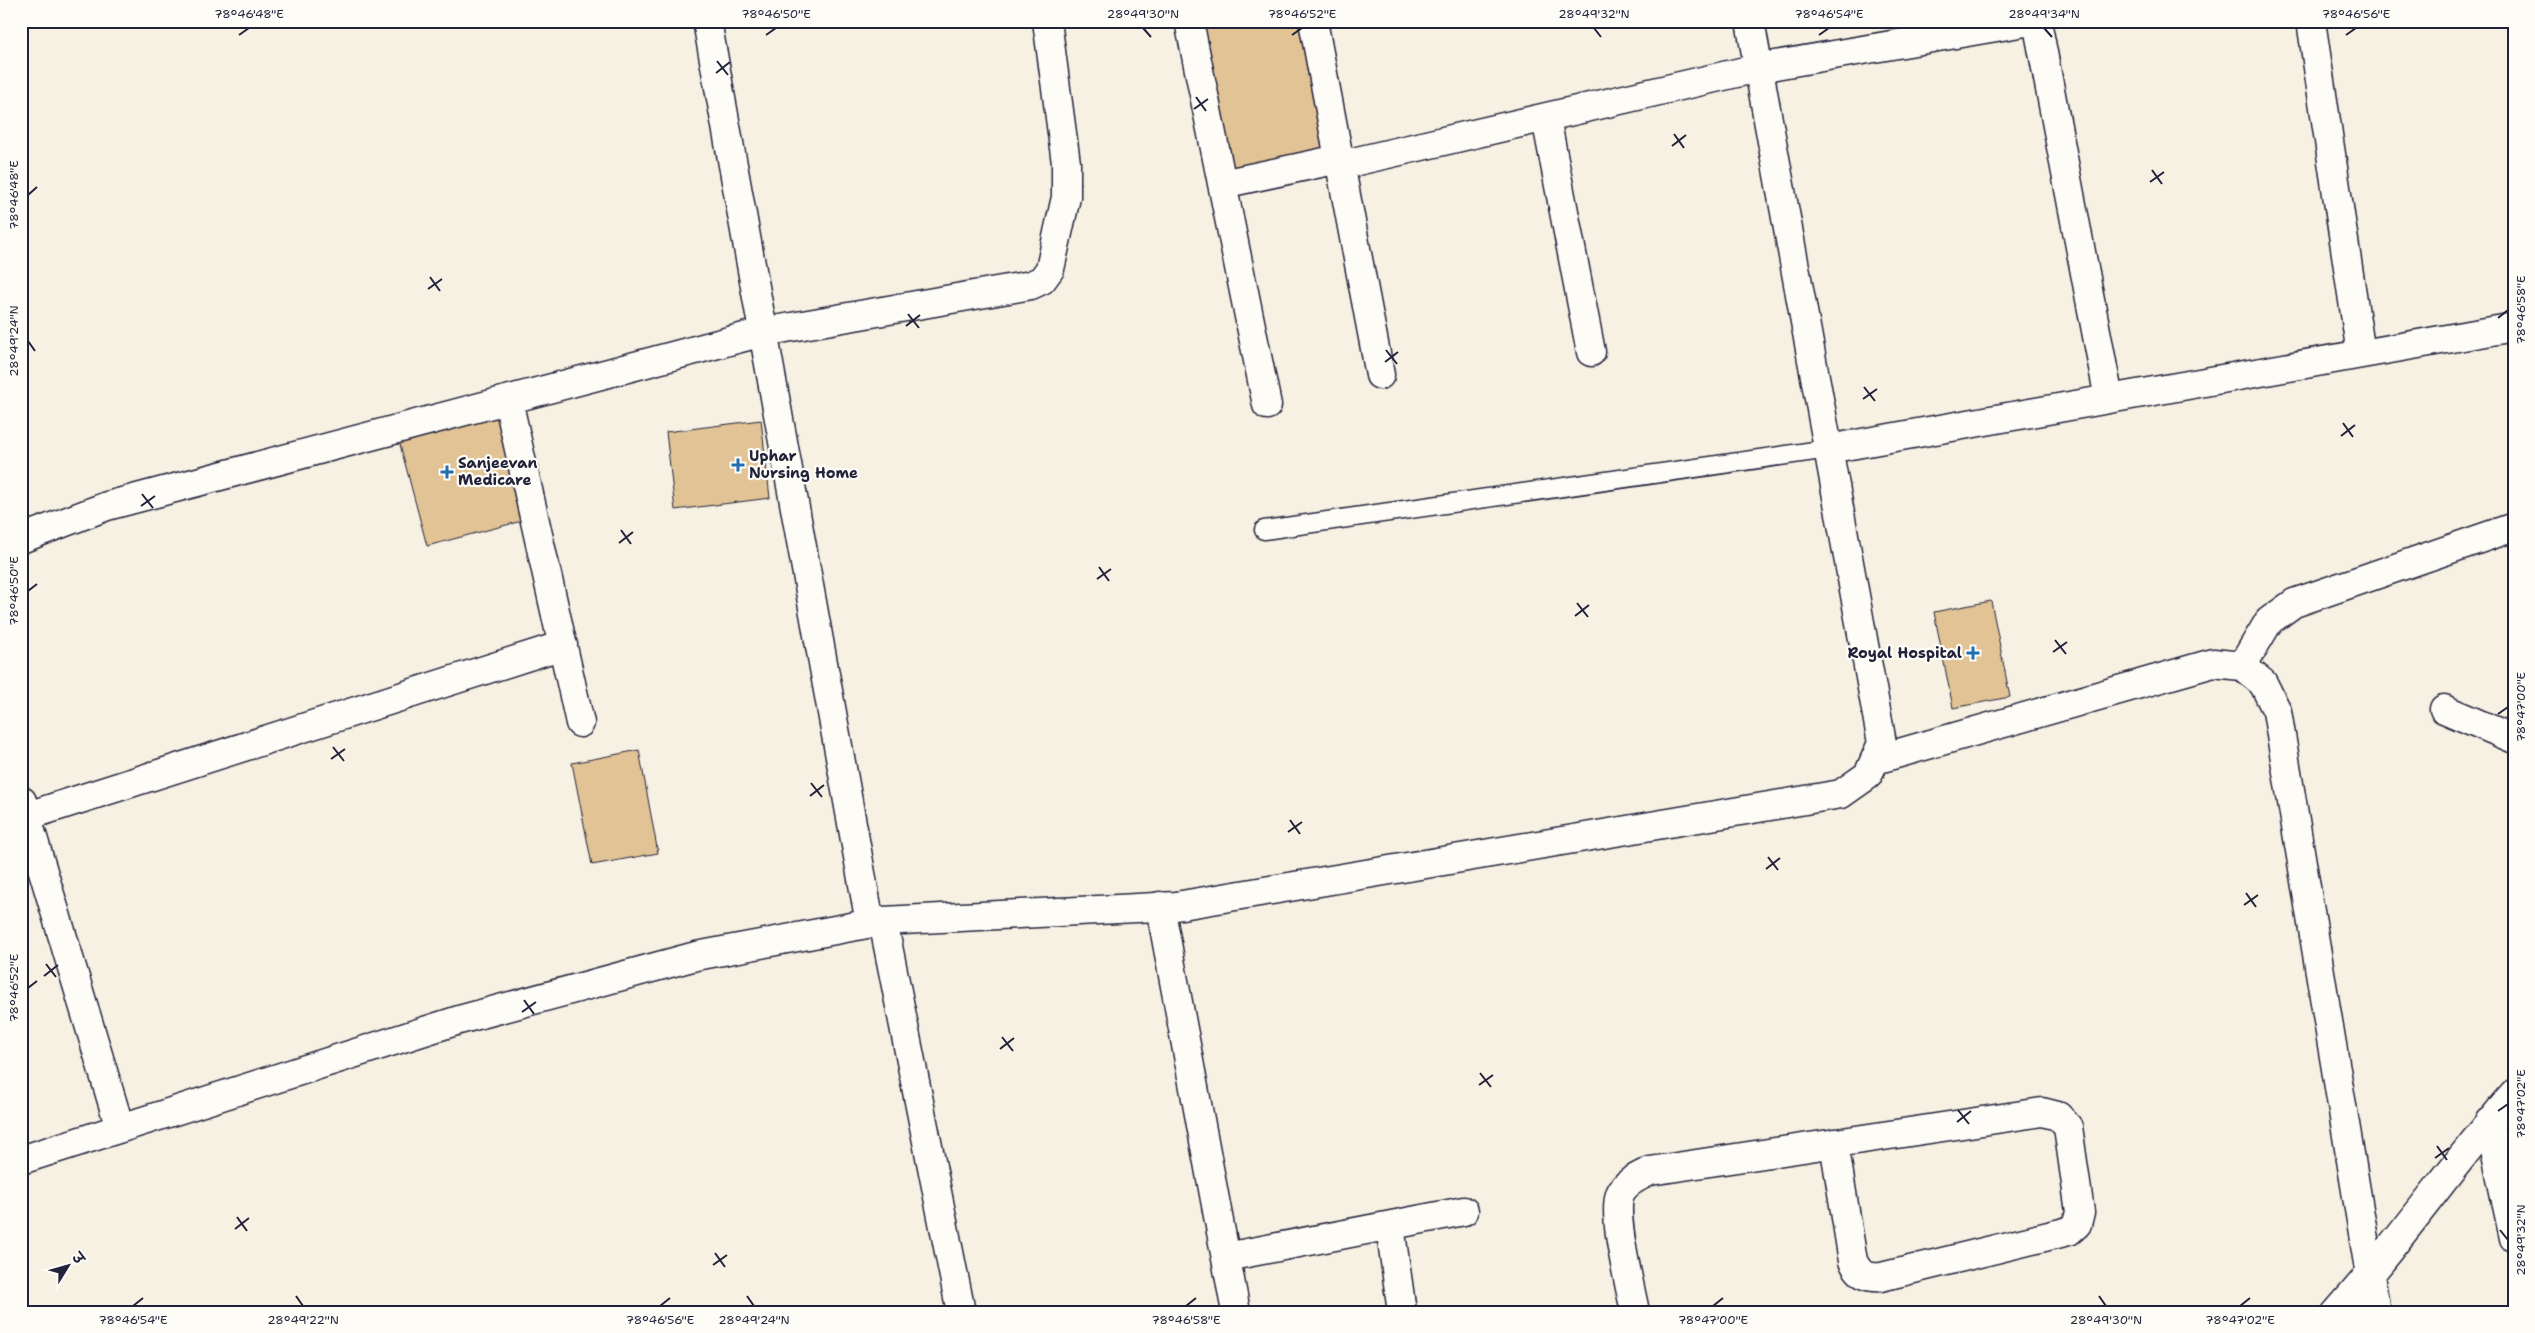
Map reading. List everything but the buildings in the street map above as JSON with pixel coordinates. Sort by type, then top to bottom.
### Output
[{"type":"street","points":[[707,21],[763,332],[877,922],[960,1312]]},
{"type":"street","points":[[21,539],[107,506],[763,332],[1031,285],[1042,280],[1050,269],[1066,197],[1066,163],[1048,21]]},
{"type":"street","points":[[1189,21],[1267,405]]},
{"type":"street","points":[[1313,21],[1380,375]]},
{"type":"street","points":[[21,1160],[469,1017],[696,956],[877,922],[1176,906],[1841,794],[1868,775],[1882,743],[1750,21]]},
{"type":"street","points":[[1222,184],[1340,162],[1546,118],[1758,68],[2031,21]]},
{"type":"street","points":[[2037,21],[2109,399]]},
{"type":"street","points":[[2311,21],[2362,354]]},
{"type":"street","points":[[1546,118],[1591,352]]},
{"type":"street","points":[[1828,449],[2514,327]]},
{"type":"street","points":[[508,400],[580,723]]},
{"type":"street","points":[[2242,666],[2269,621],[2294,603],[2514,527]]},
{"type":"street","points":[[120,1128],[23,812],[563,645]]},
{"type":"street","points":[[1875,760],[2213,663],[2242,666],[2263,683],[2277,711],[2376,1312]]},
{"type":"street","points":[[2444,709],[2514,739]]},
{"type":"street","points":[[1160,906],[1236,1312]]},
{"type":"street","points":[[2337,1312],[2370,1276],[2489,1122],[2514,1094]]},
{"type":"street","points":[[1635,1312],[1618,1216],[1620,1193],[1634,1178],[1650,1171],[1834,1143],[2042,1112],[2058,1116],[2068,1128],[2080,1212],[2077,1224],[2069,1231],[1881,1277],[1869,1278],[1859,1272],[1854,1261],[1834,1143]]},
{"type":"street","points":[[2489,1122],[2514,1238]]},
{"type":"street","points":[[1226,1257],[1464,1211]]},
{"type":"street","points":[[1390,1226],[1402,1312]]},
{"type":"lane","points":[[1264,530],[1828,449]]},
{"type":"place","name":"Uphar Nursing Home","points":[[738,465]]},
{"type":"place","name":"Sanjeevan Medicare","points":[[447,472]]},
{"type":"place","name":"Royal Hospital","points":[[1973,653]]}]
